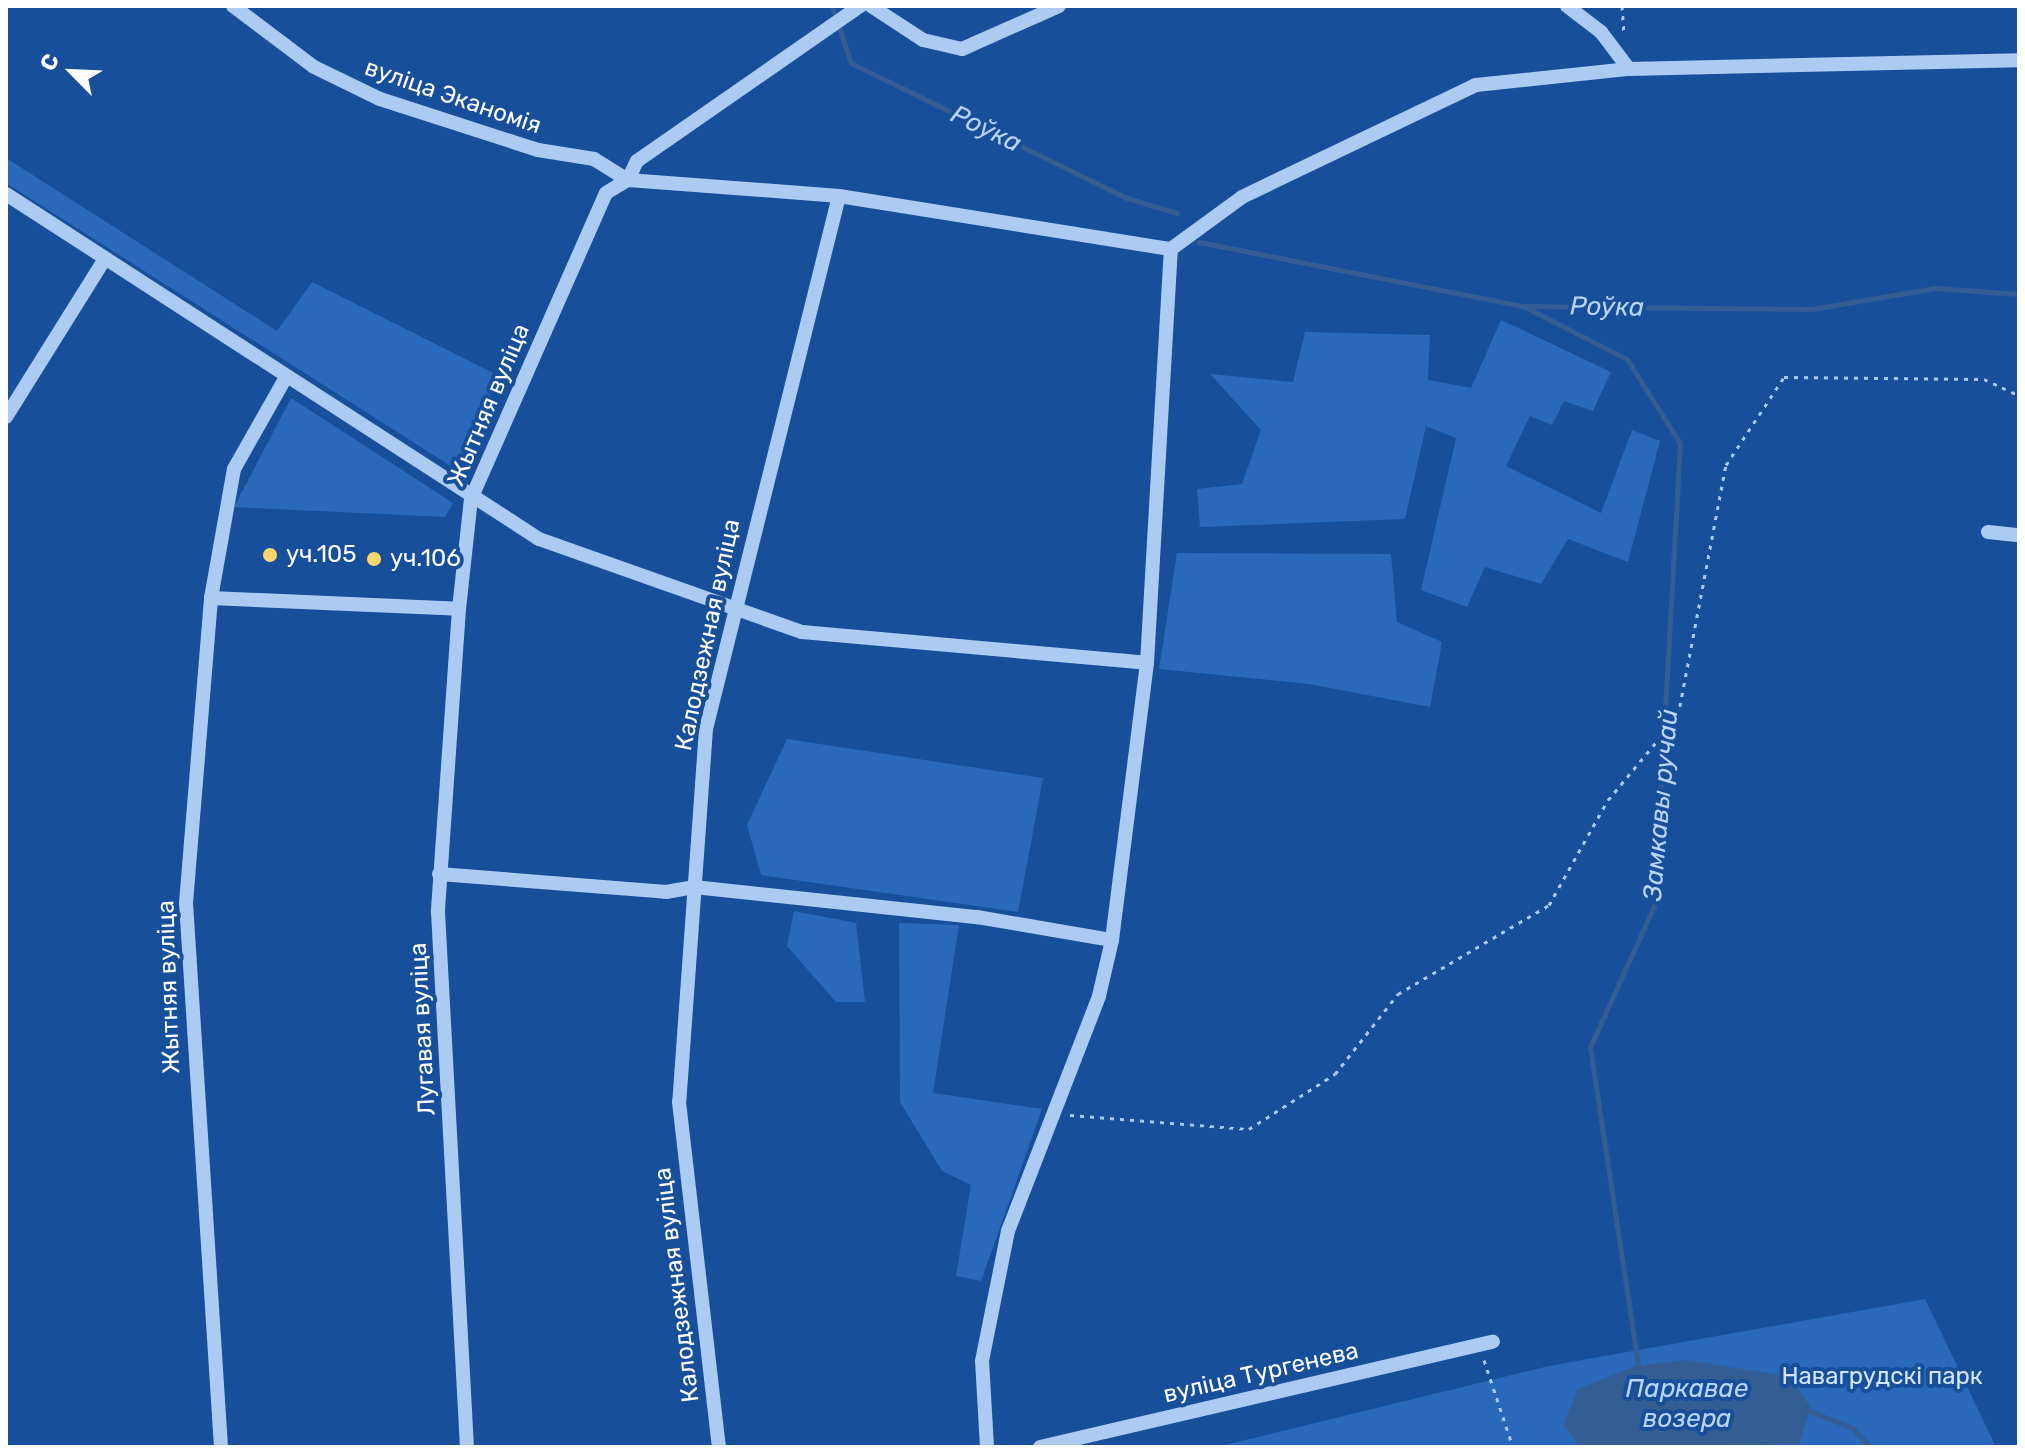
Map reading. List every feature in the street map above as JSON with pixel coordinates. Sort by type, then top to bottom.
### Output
[{"type":"street","name":"вуліца Эканомія","points":[[233,6],[314,67],[380,99],[538,150],[594,159],[628,180]]},
{"type":"street","name":"Жытняя вуліца","points":[[459,609],[471,499],[606,193],[628,180],[637,161],[796,45],[860,6]]},
{"type":"street","points":[[871,6],[923,40],[962,49],[1059,6]]},
{"type":"street","points":[[1567,6],[1601,32],[1629,69]]},
{"type":"street","points":[[628,180],[839,196],[1171,249],[1242,197],[1476,85],[1629,69],[2019,60]]},
{"type":"street","points":[[6,194],[285,379],[539,539],[731,611],[802,632],[1147,663]]},
{"type":"street","name":"Калодзежная вуліца","points":[[719,1447],[679,1102],[706,729],[731,611],[839,196]]},
{"type":"street","points":[[987,1447],[982,1361],[1008,1231],[1056,1114],[1112,940],[1147,663],[1171,249]]},
{"type":"street","points":[[6,417],[104,260]]},
{"type":"street","name":"Жытняя вуліца","points":[[221,1447],[200,1160],[186,903],[211,598],[234,469],[285,379]]},
{"type":"street","points":[[1988,532],[2019,535]]},
{"type":"street","points":[[211,598],[459,609]]},
{"type":"street","name":"Лугавая вуліца","points":[[459,609],[439,874],[467,1447]]},
{"type":"street","points":[[439,874],[666,892],[694,887],[977,917],[1112,940]]},
{"type":"street","name":"вуліца Тургенева","points":[[1040,1447],[1486,1344]]},
{"type":"path","points":[[1056,1114],[1249,1129],[1335,1074],[1398,994],[1549,905],[1608,800],[1678,716],[1726,465],[1784,377],[1984,379],[2019,395]]},
{"type":"path","points":[[1486,1344],[1513,1447]]},
{"type":"green space","points":[[6,158],[277,331],[312,282],[499,376],[460,472],[6,183]]},
{"type":"green space","points":[[1501,320],[1611,372],[1593,411],[1564,401],[1552,425],[1530,416],[1506,466],[1601,513],[1632,430],[1660,441],[1628,562],[1568,539],[1541,584],[1485,567],[1467,607],[1421,590],[1456,438],[1426,426],[1405,519],[1200,527],[1197,489],[1242,484],[1261,430],[1210,374],[1293,382],[1305,332],[1430,335],[1428,380],[1471,388]]},
{"type":"green space","points":[[291,398],[453,503],[445,517],[234,507]]},
{"type":"green space","points":[[1177,553],[1391,554],[1397,622],[1442,642],[1430,707],[1309,684],[1159,669]]},
{"type":"green space","points":[[787,739],[1043,778],[1018,912],[761,875],[747,825]]},
{"type":"green space","points":[[794,911],[856,923],[865,1002],[836,1002],[787,946]]},
{"type":"green space","points":[[899,923],[959,925],[933,1093],[1042,1109],[981,1281],[956,1276],[971,1185],[942,1171],[900,1102]]},
{"type":"green space","name":"Навагрудскі парк","points":[[1925,1299],[1996,1447],[1217,1447],[1549,1366]]},
{"type":"water","name":"Паркавае возера","points":[[1687,1360],[1790,1377],[1811,1408],[1799,1444],[1580,1447],[1563,1425],[1578,1389],[1635,1366]]},
{"type":"waterway","name":"Роўка","points":[[832,6],[851,63],[1127,198],[1177,213]]},
{"type":"waterway","name":"Роўка","points":[[1199,242],[1523,306],[1812,309],[1935,288],[2019,294]]},
{"type":"waterway","name":"Замкавы ручай","points":[[1523,306],[1627,359],[1680,443],[1654,906],[1590,1047],[1639,1371]]},
{"type":"waterway","name":"Замкавы ручай","points":[[1805,1409],[1852,1428],[1871,1447]]},
{"type":"place","name":"уч.105","points":[[270,555]]},
{"type":"place","name":"уч.106","points":[[374,559]]}]
